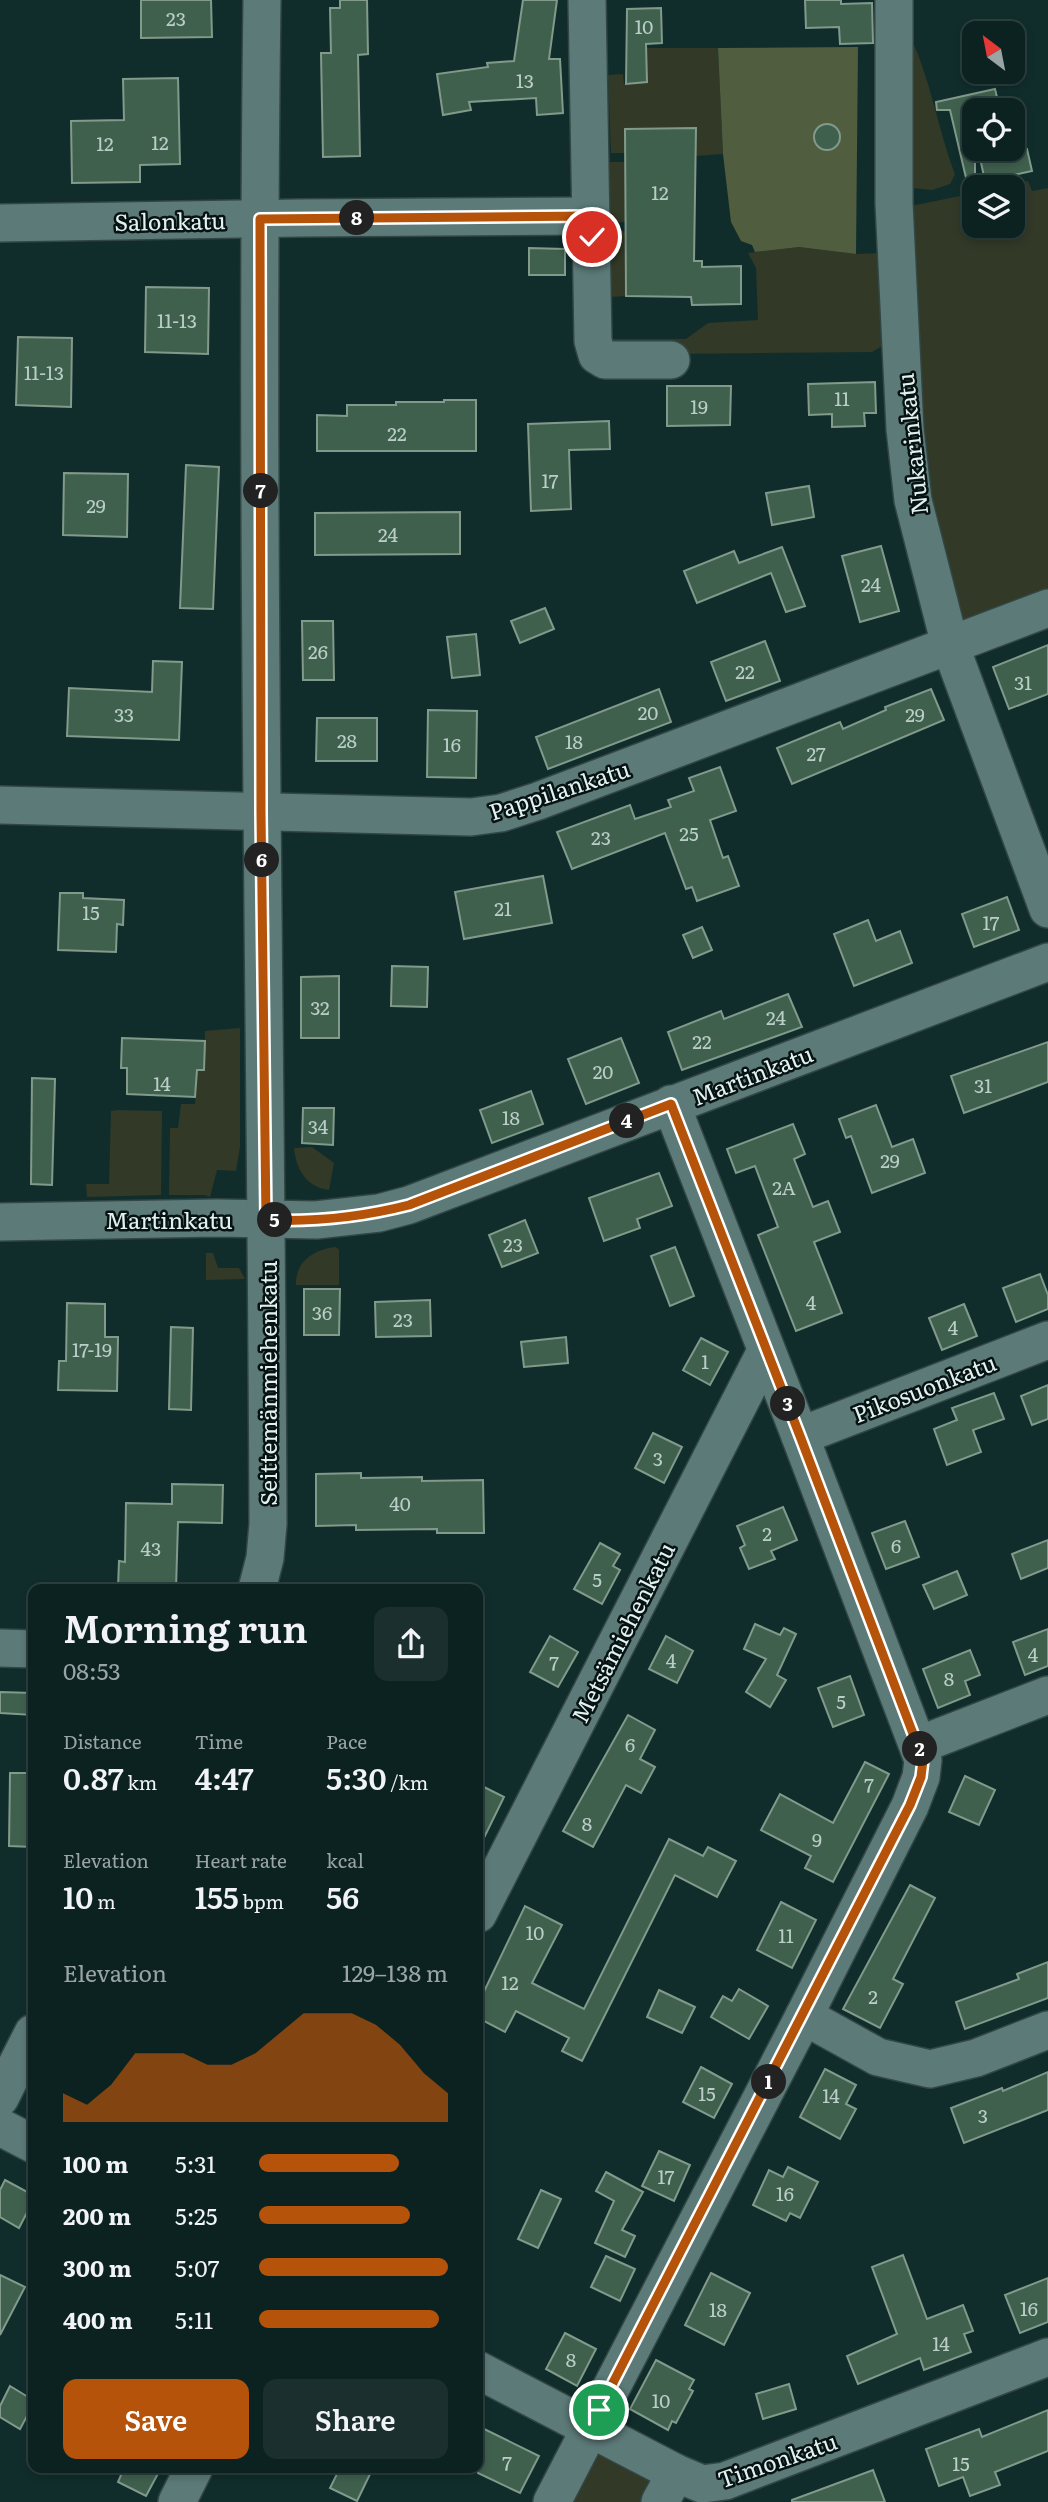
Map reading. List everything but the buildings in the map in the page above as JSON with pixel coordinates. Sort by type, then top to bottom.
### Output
[{"type":"street","name":"Seittemänmiehenkatu","points":[[258,1584],[265,1558],[268,1524],[261,813],[262,0]]},
{"type":"street","points":[[587,0],[593,341],[597,355],[605,360],[671,360]]},
{"type":"street","name":"Nukarinkatu","points":[[894,0],[894,203],[908,466],[928,566],[950,645],[1048,909]]},
{"type":"street","name":"Salonkatu","points":[[0,223],[591,216]]},
{"type":"street","name":"Pappilankatu","points":[[0,805],[471,817],[501,813],[538,802],[1048,608]]},
{"type":"street","name":"Martinkatu","points":[[0,1222],[337,1219],[379,1213],[409,1205],[1048,962]]},
{"type":"street","points":[[552,2502],[804,2016],[910,1805],[921,1777],[923,1760],[671,1104]]},
{"type":"street","name":"Pikosuonkatu","points":[[800,1436],[1048,1340]]},
{"type":"street","name":"Metsämiehenkatu","points":[[483,1904],[766,1351]]},
{"type":"street","points":[[0,1648],[28,1648]]},
{"type":"street","points":[[919,1745],[1048,1695]]},
{"type":"street","points":[[804,2016],[878,2057],[930,2069],[976,2058],[1048,2030]]},
{"type":"street","points":[[0,2098],[28,2043]]},
{"type":"street","points":[[0,2127],[28,2141]]},
{"type":"street","name":"Timonkatu","points":[[483,2373],[590,2428],[668,2488],[725,2481],[1048,2357]]},
{"type":"street","points":[[177,2502],[192,2473]]},
{"type":"green space","points":[[911,38],[924,71],[955,174],[950,184],[932,190],[912,188]]},
{"type":"green space","points":[[858,47],[856,254],[799,247],[755,252],[752,245],[741,241],[731,222],[723,154],[718,48]]},
{"type":"green space","points":[[646,48],[718,48],[723,154],[695,156],[695,128],[626,129],[625,153],[611,153],[608,75],[623,74],[624,84],[647,82]]},
{"type":"green space","points":[[610,162],[625,162],[625,222],[610,223]]},
{"type":"green space","points":[[1028,181],[1032,191],[1048,188],[1048,594],[966,622],[954,612],[922,488],[906,207],[962,196],[962,238],[1025,238],[1025,182]]},
{"type":"green space","points":[[626,231],[626,296],[609,297],[609,233]]},
{"type":"green space","points":[[799,247],[856,254],[883,253],[882,346],[872,352],[673,354],[611,345],[610,339],[686,339],[708,323],[758,320],[756,268],[748,253]]},
{"type":"green space","points":[[240,1028],[240,1147],[236,1171],[217,1170],[210,1197],[169,1195],[170,1128],[178,1128],[181,1104],[195,1104],[197,1070],[204,1070],[205,1031]]},
{"type":"green space","points":[[111,1111],[162,1111],[161,1195],[87,1197],[86,1184],[109,1184]]},
{"type":"green space","points":[[312,1147],[334,1163],[329,1190],[308,1181],[297,1163],[294,1148]]},
{"type":"green space","points":[[336,1247],[339,1250],[339,1285],[296,1285],[299,1269],[308,1258],[321,1250]]},
{"type":"green space","points":[[206,1253],[213,1253],[218,1268],[239,1268],[245,1279],[206,1280]]},
{"type":"green space","points":[[603,2453],[647,2475],[651,2482],[646,2502],[569,2502],[591,2459]]},
{"type":"route","points":[[592,237],[591,216],[260,219],[261,813],[266,1220],[337,1219],[379,1213],[409,1205],[671,1104],[923,1760],[921,1777],[910,1805],[804,2016],[599,2410]]}]
